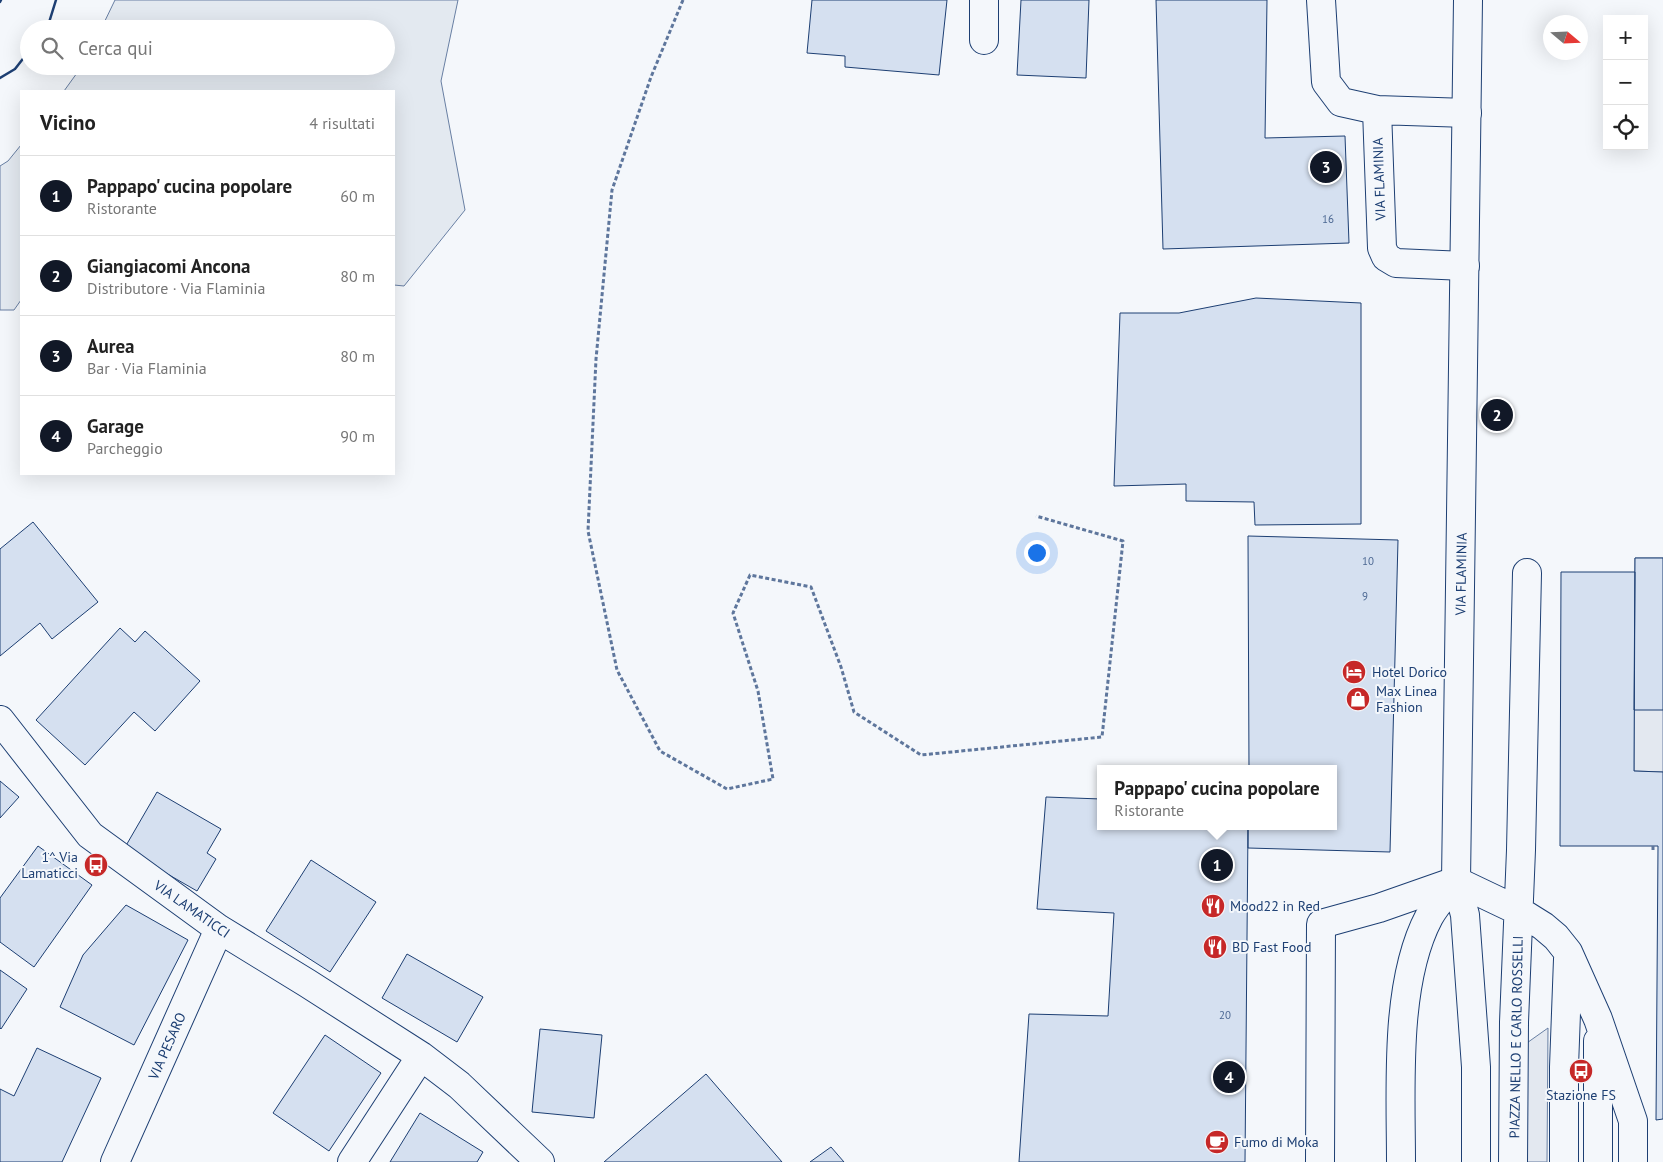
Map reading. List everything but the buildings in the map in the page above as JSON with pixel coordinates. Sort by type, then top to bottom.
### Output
[{"type":"main road","points":[[984,0],[984,40]]},
{"type":"main road","points":[[1321,0],[1326,82],[1341,102],[1377,110],[1467,113]]},
{"type":"main road","name":"VIA FLAMINIA","points":[[1456,881],[1468,0]]},
{"type":"main road","name":"VIA FLAMINIA","points":[[1377,110],[1382,248],[1386,257],[1396,263],[1465,266]]},
{"type":"main road","points":[[1520,911],[1527,574]]},
{"type":"main road","name":"VIA LAMATICCI","points":[[0,720],[90,835],[218,929],[421,1056],[459,1085],[540,1162]]},
{"type":"main road","points":[[1320,1162],[1321,924],[1379,908],[1456,881]]},
{"type":"main road","points":[[1401,1162],[1402,1042],[1404,1008],[1412,965],[1428,917],[1456,881]]},
{"type":"main road","points":[[1456,881],[1466,915],[1476,1067],[1476,1162]]},
{"type":"main road","name":"PIAZZA NELLO E CARLO ROSSELLI","points":[[1456,881],[1520,911],[1556,937],[1568,952],[1598,1019],[1633,1121],[1633,1162]]},
{"type":"main road","name":"PIAZZA NELLO E CARLO ROSSELLI","points":[[1513,1162],[1514,1022],[1520,911]]},
{"type":"main road","name":"VIA PESARO","points":[[115,1162],[218,929]]},
{"type":"main road","points":[[1564,1162],[1564,1067],[1568,952]]},
{"type":"main road","name":"PIAZZA NELLO E CARLO ROSSELLI","points":[[1598,1019],[1598,1162]]},
{"type":"main road","points":[[352,1162],[421,1056]]},
{"type":"path","points":[[683,0],[651,77],[612,190],[596,359],[588,531],[617,670],[660,751],[728,788],[773,779],[758,691],[733,613],[750,575],[811,588],[841,667],[854,712],[921,755],[1102,737],[1123,541],[1036,516]]},
{"type":"path","points":[[1653,846],[1653,852]]},
{"type":"shaded area","points":[[115,0],[458,0],[441,81],[465,210],[404,286],[395,285],[395,90],[65,90],[76,75],[395,75],[395,20],[105,20]]},
{"type":"shaded area","points":[[20,146],[20,301],[14,310],[0,310],[0,166],[8,161]]},
{"type":"shaded area","points":[[1635,558],[1663,558],[1663,772],[1634,771]]},
{"type":"shaded area","points":[[1548,1028],[1547,1162],[1524,1162],[1524,1045]]},
{"type":"wall","points":[[50,20],[56,0]]},
{"type":"wall","points":[[0,78],[15,69],[20,63]]},
{"type":"place","name":"Aurea","points":[[1326,167]]},
{"type":"place","name":"Giangiacomi Ancona","points":[[1497,415]]},
{"type":"place","name":"Hotel Dorico","points":[[1354,672]]},
{"type":"place","name":"Max Linea Fashion","points":[[1358,699]]},
{"type":"place","name":"1^ Via Lamaticci","points":[[96,865]]},
{"type":"place","name":"Pappapo' cucina popolare","points":[[1217,865]]},
{"type":"place","name":"Mood22 in Red","points":[[1213,906]]},
{"type":"place","name":"BD Fast Food","points":[[1215,947]]},
{"type":"place","name":"Stazione FS","points":[[1581,1071]]},
{"type":"place","name":"Garage","points":[[1229,1077]]},
{"type":"place","name":"Fumo di Moka","points":[[1217,1142]]}]
